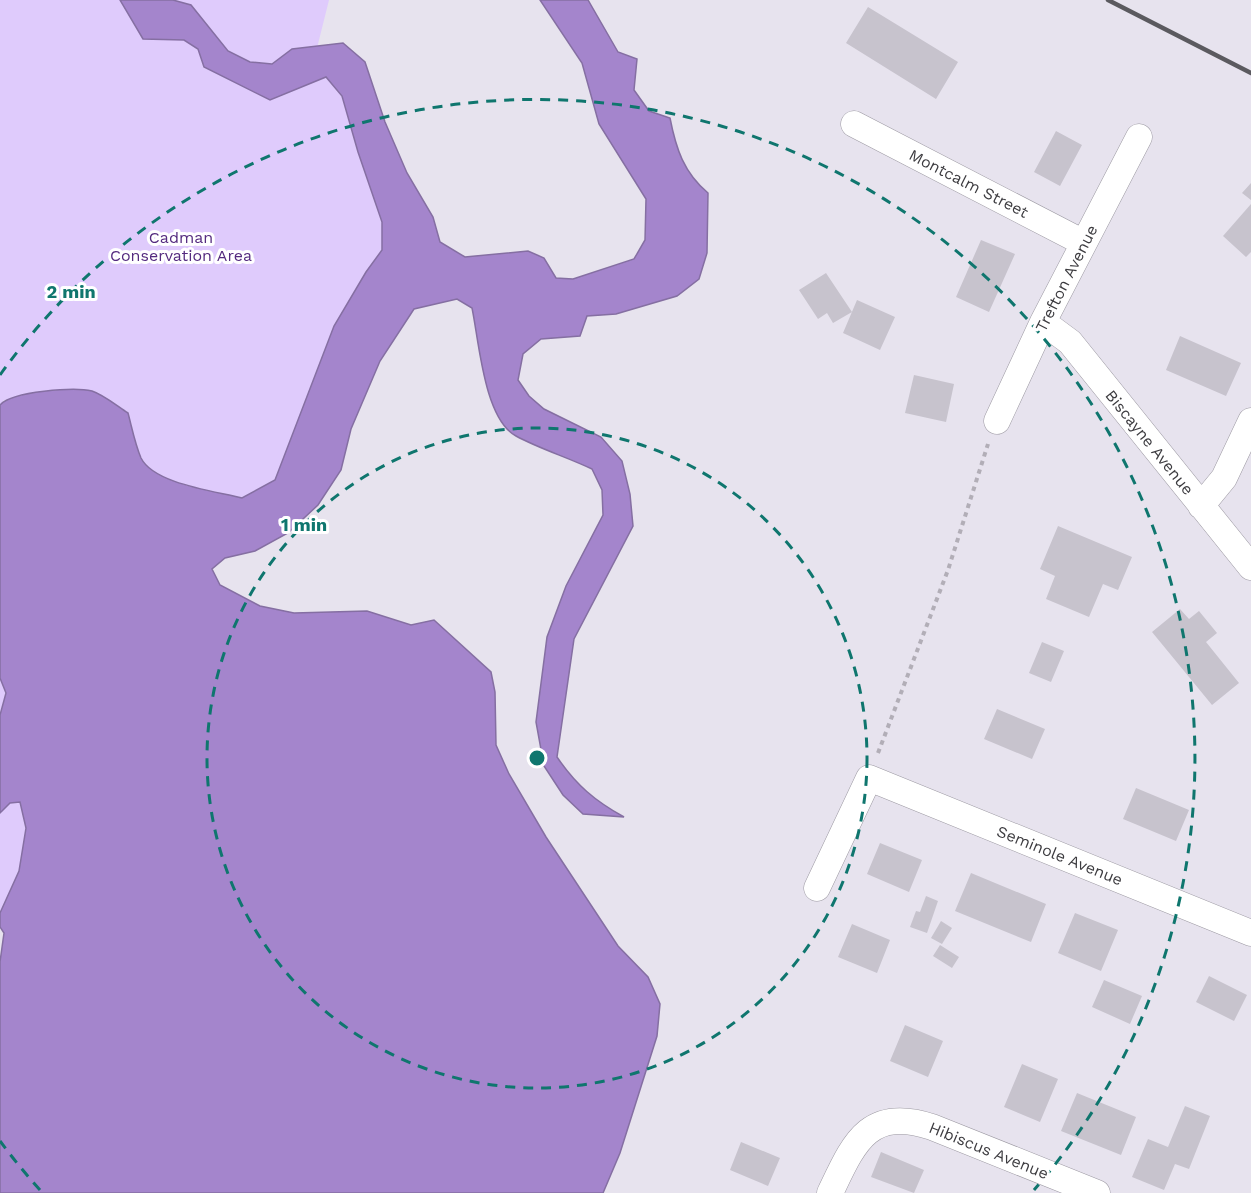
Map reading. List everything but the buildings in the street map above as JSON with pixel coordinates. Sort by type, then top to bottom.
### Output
[{"type":"street","name":"Montcalm Street","points":[[854,124],[1084,243]]},
{"type":"street","name":"Trefton Avenue","points":[[998,421],[1043,322],[1138,136]]},
{"type":"street","name":"Biscayne Avenue","points":[[1043,322],[1070,342],[1251,567]]},
{"type":"street","points":[[1201,506],[1224,478],[1251,421]]},
{"type":"street","points":[[817,888],[869,778]]},
{"type":"street","name":"Seminole Avenue","points":[[869,778],[1251,933]]},
{"type":"street","name":"Hibiscus Avenue","points":[[830,1193],[851,1149],[859,1138],[880,1123],[891,1120],[917,1122],[1097,1193]]},
{"type":"path","points":[[869,778],[948,570],[981,462],[998,421]]},
{"type":"green space","name":"Cadman Conservation Area","points":[[0,0],[120,0],[143,39],[184,40],[198,49],[305,84],[326,76],[342,96],[382,222],[382,250],[334,326],[275,480],[242,498],[187,486],[149,468],[137,448],[128,413],[91,391],[4,400],[0,405]]},
{"type":"green space","points":[[173,0],[329,0],[317,48],[292,49],[272,64],[250,62],[228,51],[191,5]]},
{"type":"green space","points":[[0,678],[6,693],[2,712],[26,828],[19,871],[0,913]]},
{"type":"shaded area","points":[[120,0],[173,0],[191,5],[228,51],[250,62],[272,64],[292,49],[343,43],[365,62],[385,122],[407,173],[433,217],[440,242],[465,257],[528,251],[544,258],[556,278],[573,279],[634,259],[645,240],[646,199],[599,124],[582,63],[540,0],[588,0],[618,52],[637,59],[634,90],[649,111],[670,118],[682,160],[693,177],[708,193],[707,253],[699,279],[677,296],[616,314],[587,316],[580,336],[541,339],[523,354],[518,380],[529,396],[544,409],[601,437],[622,461],[630,494],[633,526],[574,639],[557,757],[587,792],[624,817],[583,814],[563,795],[544,766],[536,722],[547,637],[566,586],[603,515],[602,490],[592,469],[525,441],[505,427],[490,397],[472,308],[457,299],[414,309],[380,361],[351,429],[341,470],[318,505],[288,533],[255,551],[225,558],[212,569],[220,585],[260,606],[294,613],[367,611],[411,625],[434,620],[491,672],[495,692],[496,745],[509,774],[546,837],[618,946],[648,977],[660,1004],[657,1036],[620,1153],[603,1193],[0,1193],[0,962],[4,933],[0,927],[0,913],[19,871],[26,828],[20,802],[10,803],[0,813],[0,715],[6,693],[0,678],[0,405],[17,396],[30,393],[59,390],[92,391],[128,413],[139,453],[148,467],[158,474],[186,485],[242,498],[275,480],[334,326],[382,250],[382,222],[342,96],[326,77],[270,100],[204,67],[198,49],[184,40],[143,39]]},
{"type":"railway","points":[[1108,0],[1251,73]]}]
